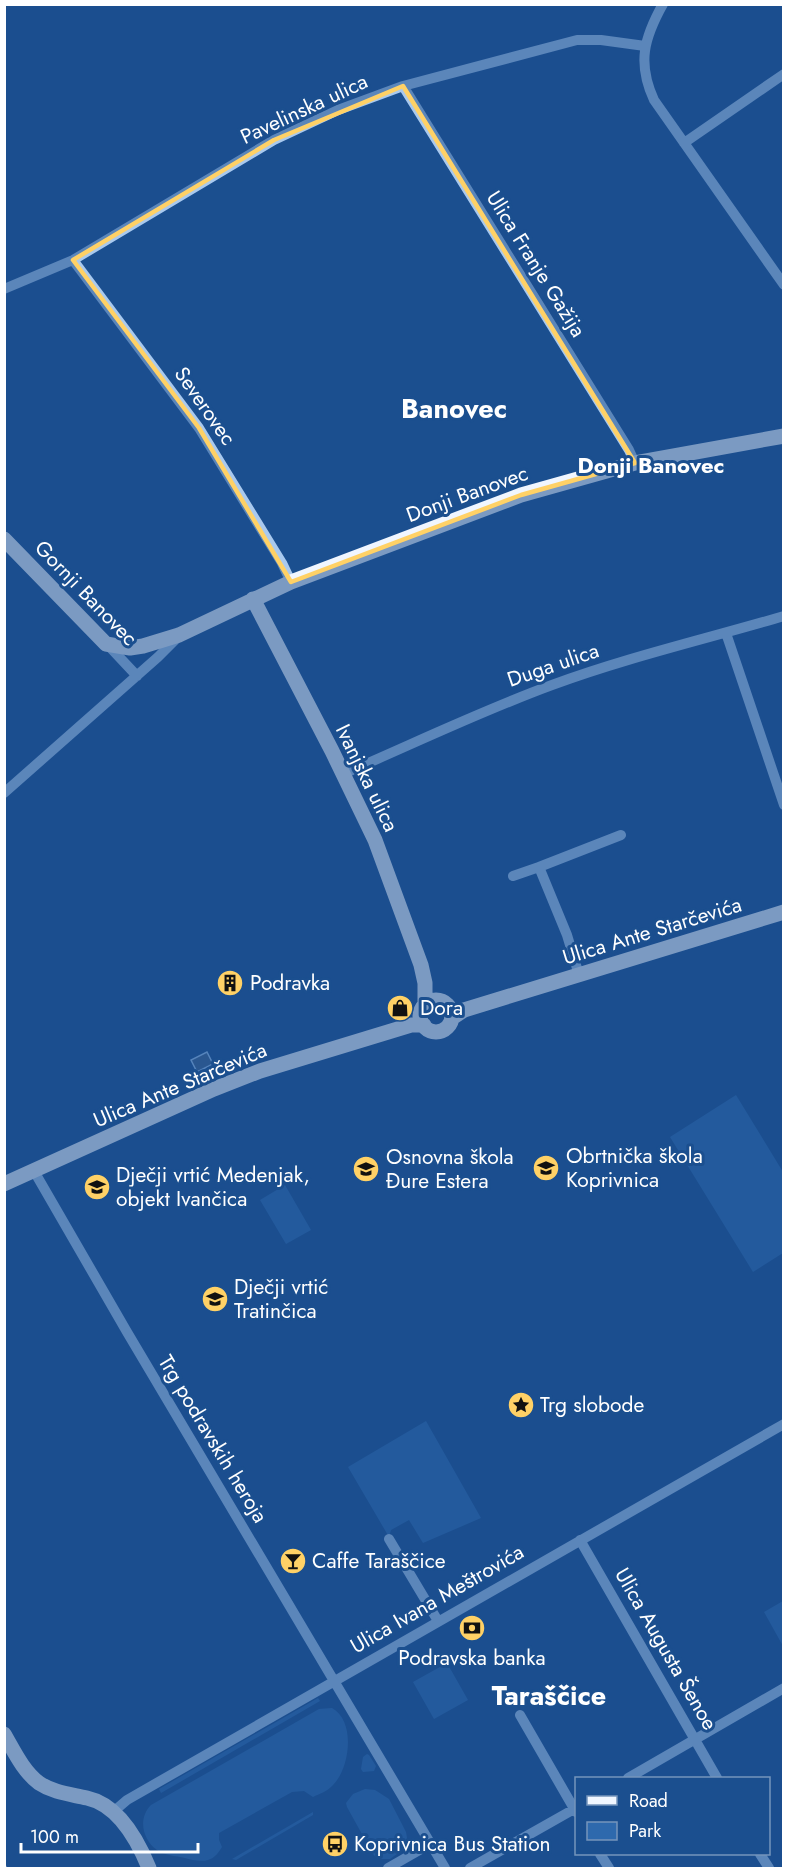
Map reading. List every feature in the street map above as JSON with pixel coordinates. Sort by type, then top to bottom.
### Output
[{"type":"main road","name":"Donji Banovec","points":[[106,644],[130,648],[179,635],[291,582],[521,495],[635,463],[783,436]]},
{"type":"main road","name":"Gornji Banovec","points":[[4,539],[106,644]]},
{"type":"main road","name":"Ivanjska ulica","points":[[253,599],[375,840],[418,955],[425,983],[423,1014]]},
{"type":"main road","name":"Ulica Ante Starčevića","points":[[455,1012],[783,912]]},
{"type":"main road","points":[[442,1001],[455,1012],[447,1027],[438,1032],[428,1029],[423,1014],[442,1001]]},
{"type":"main road","name":"Ulica Ante Starčevića","points":[[4,1184],[214,1089],[423,1014]]},
{"type":"main road","points":[[4,1734],[17,1757],[38,1782],[59,1793],[95,1800],[113,1812],[129,1830],[149,1869]]},
{"type":"street","points":[[663,4],[648,34],[645,46],[645,68],[650,92],[783,285]]},
{"type":"street","name":"Pavelinska ulica","points":[[4,289],[73,260],[274,140],[338,110],[403,86],[578,40],[601,40],[645,46]]},
{"type":"street","points":[[684,143],[783,74]]},
{"type":"street","name":"Ulica Franje Gažija","points":[[403,86],[635,463]]},
{"type":"street","name":"Severovec","points":[[73,260],[199,428],[282,563],[291,582]]},
{"type":"street","name":"Duga ulica","points":[[343,774],[499,705],[546,687],[611,665],[783,616]]},
{"type":"street","points":[[726,633],[783,805]]},
{"type":"street","name":"Donji Banovec","points":[[4,794],[137,676],[179,635]]},
{"type":"street","name":"Gornji Banovec","points":[[106,644],[137,676]]},
{"type":"street","points":[[513,876],[621,836]]},
{"type":"street","points":[[539,867],[564,927],[579,975]]},
{"type":"street","name":"Trg podravskih heroja","points":[[34,1171],[445,1869]]},
{"type":"street","name":"Ulica Ivana Meštrovića","points":[[113,1812],[127,1800],[783,1424]]},
{"type":"street","points":[[389,1539],[438,1621]]},
{"type":"street","name":"Ulica Augusta Šenoe","points":[[580,1540],[716,1777]]},
{"type":"street","points":[[630,1777],[783,1688]]},
{"type":"street","points":[[520,1714],[575,1808]]},
{"type":"street","points":[[470,1869],[575,1811]]},
{"type":"street","points":[[388,1869],[430,1844]]},
{"type":"street","points":[[601,1855],[609,1869]]},
{"type":"street","points":[[761,1855],[769,1869]]},
{"type":"highlighted area","points":[[403,86],[635,463],[521,495],[291,582],[199,428],[73,260],[274,140]]},
{"type":"green space","points":[[736,1095],[783,1172],[783,1253],[753,1272],[670,1137]]},
{"type":"green space","points":[[285,1185],[311,1230],[286,1244],[260,1200]]},
{"type":"green space","points":[[426,1421],[481,1518],[423,1543],[409,1520],[391,1530],[389,1537],[348,1467]]},
{"type":"green space","points":[[783,1601],[783,1646],[764,1612]]},
{"type":"green space","points":[[447,1663],[468,1700],[434,1719],[413,1682]]},
{"type":"green space","points":[[318,1698],[320,1701],[161,1793],[159,1789]]},
{"type":"green space","points":[[332,1708],[340,1714],[345,1723],[348,1745],[343,1768],[329,1789],[313,1797],[304,1791],[292,1792],[219,1833],[222,1847],[214,1857],[208,1860],[193,1860],[163,1853],[148,1840],[143,1822],[151,1805],[319,1709]]},
{"type":"green space","points":[[367,1754],[376,1766],[374,1771],[363,1772],[361,1769],[363,1757]]},
{"type":"green space","points":[[365,1789],[375,1790],[389,1799],[406,1832],[407,1838],[401,1851],[390,1859],[378,1859],[373,1854],[347,1807],[346,1803],[353,1794]]},
{"type":"green space","points":[[313,1812],[313,1815],[236,1860],[232,1859]]},
{"type":"shaded area","points":[[207,1052],[213,1064],[197,1072],[191,1060]]},
{"type":"place","name":"Podravka","points":[[230,983]]},
{"type":"place","name":"Dora","points":[[400,1008]]},
{"type":"place","name":"Obrtnička škola Koprivnica","points":[[546,1168]]},
{"type":"place","name":"Osnovna škola Đure Estera","points":[[366,1169]]},
{"type":"place","name":"Dječji vrtić Medenjak, objekt Ivančica","points":[[97,1187]]},
{"type":"place","name":"Dječji vrtić Tratinčica","points":[[215,1299]]},
{"type":"place","name":"Trg slobode","points":[[521,1405]]},
{"type":"place","name":"Caffe Taraščice","points":[[293,1561]]},
{"type":"place","name":"Podravska banka","points":[[472,1628]]},
{"type":"place","name":"Koprivnica Bus Station","points":[[335,1844]]},
{"type":"district","name":"Banovec","points":[[454,409]]},
{"type":"district","name":"Donji Banovec","points":[[651,465]]},
{"type":"district","name":"Taraščice","points":[[549,1696]]}]
